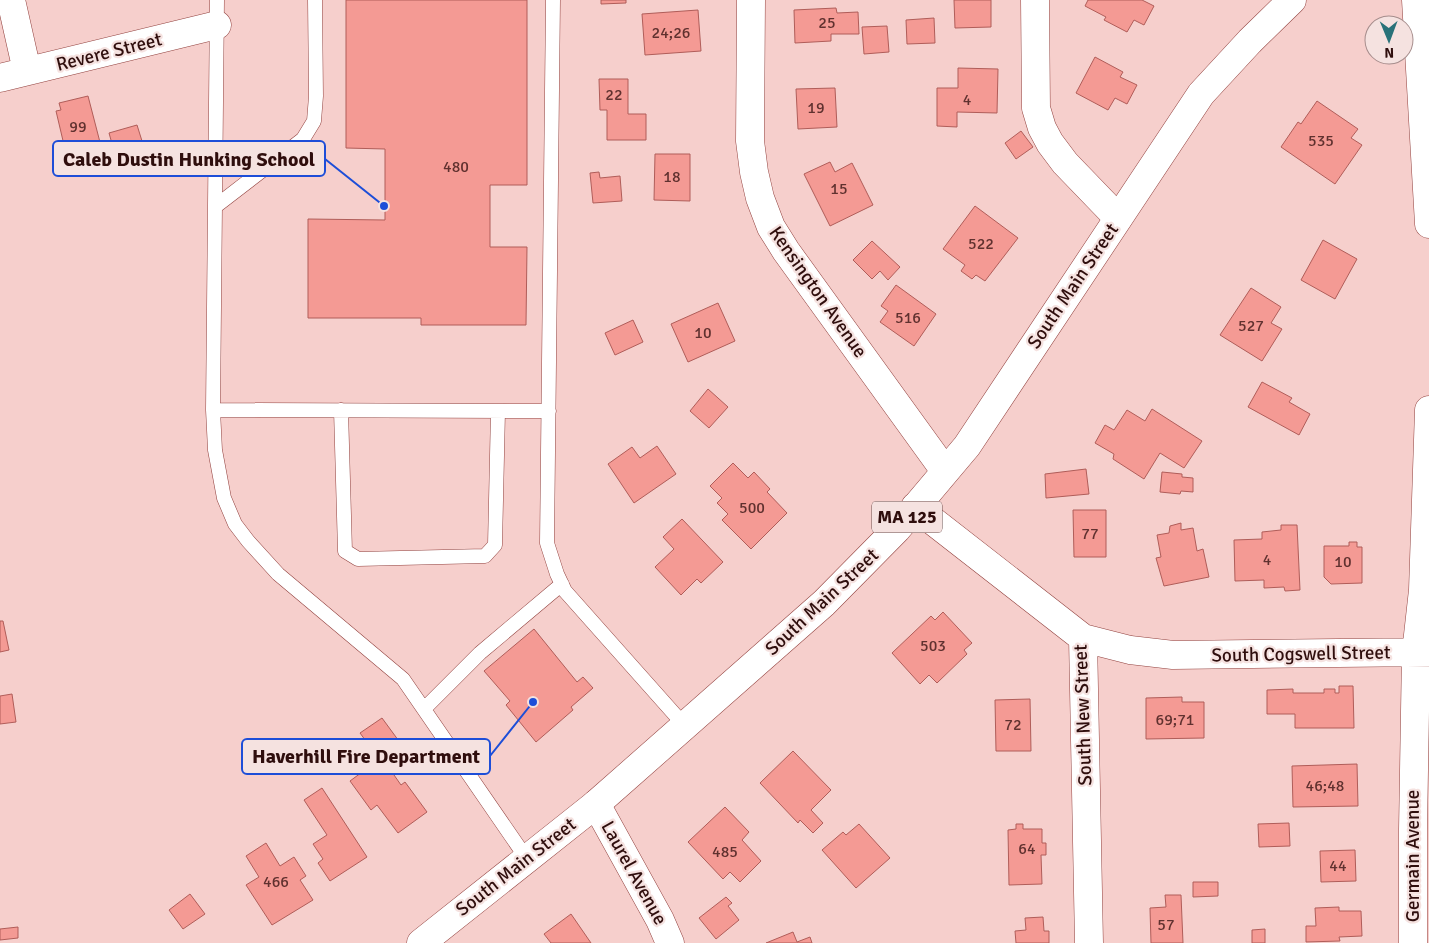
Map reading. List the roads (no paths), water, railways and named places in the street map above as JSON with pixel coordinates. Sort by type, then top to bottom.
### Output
[{"type":"street","points":[[11,0],[27,71]]},
{"type":"street","name":"Kensington Avenue","points":[[750,0],[750,141],[760,198],[771,226],[786,251],[945,471]]},
{"type":"street","points":[[1035,0],[1036,108],[1042,128],[1050,143],[1065,163],[1118,218]]},
{"type":"street","name":"South Main Street","points":[[421,943],[596,804],[824,603],[897,529],[967,446],[1201,94],[1250,41],[1292,0]]},
{"type":"street","points":[[1416,0],[1429,224]]},
{"type":"street","name":"Revere Street","points":[[0,78],[217,13]]},
{"type":"street","name":"Germain Avenue","points":[[1413,943],[1413,829],[1422,652],[1429,410]]},
{"type":"street","name":"South New Street","points":[[916,507],[1083,638],[1089,943]]},
{"type":"street","name":"South Cogswell Street","points":[[1083,638],[1130,650],[1173,655],[1422,652]]},
{"type":"street","name":"Laurel Avenue","points":[[596,804],[660,920],[670,943]]},
{"type":"lane","points":[[216,206],[303,139],[314,121],[316,96],[315,0]]},
{"type":"lane","points":[[553,0],[548,543],[557,574],[565,591],[685,726]]},
{"type":"lane","points":[[217,13],[214,410],[215,450],[224,498],[235,524],[278,574],[403,679],[527,859]]},
{"type":"lane","points":[[214,410],[549,411]]},
{"type":"lane","points":[[341,410],[345,551],[358,558],[485,556],[495,545],[498,411]]},
{"type":"lane","points":[[424,709],[480,653],[562,584]]},
{"type":"place","name":"Caleb Dustin Hunking School","points":[[384,206]]},
{"type":"place","name":"Haverhill Fire Department","points":[[533,702]]}]
